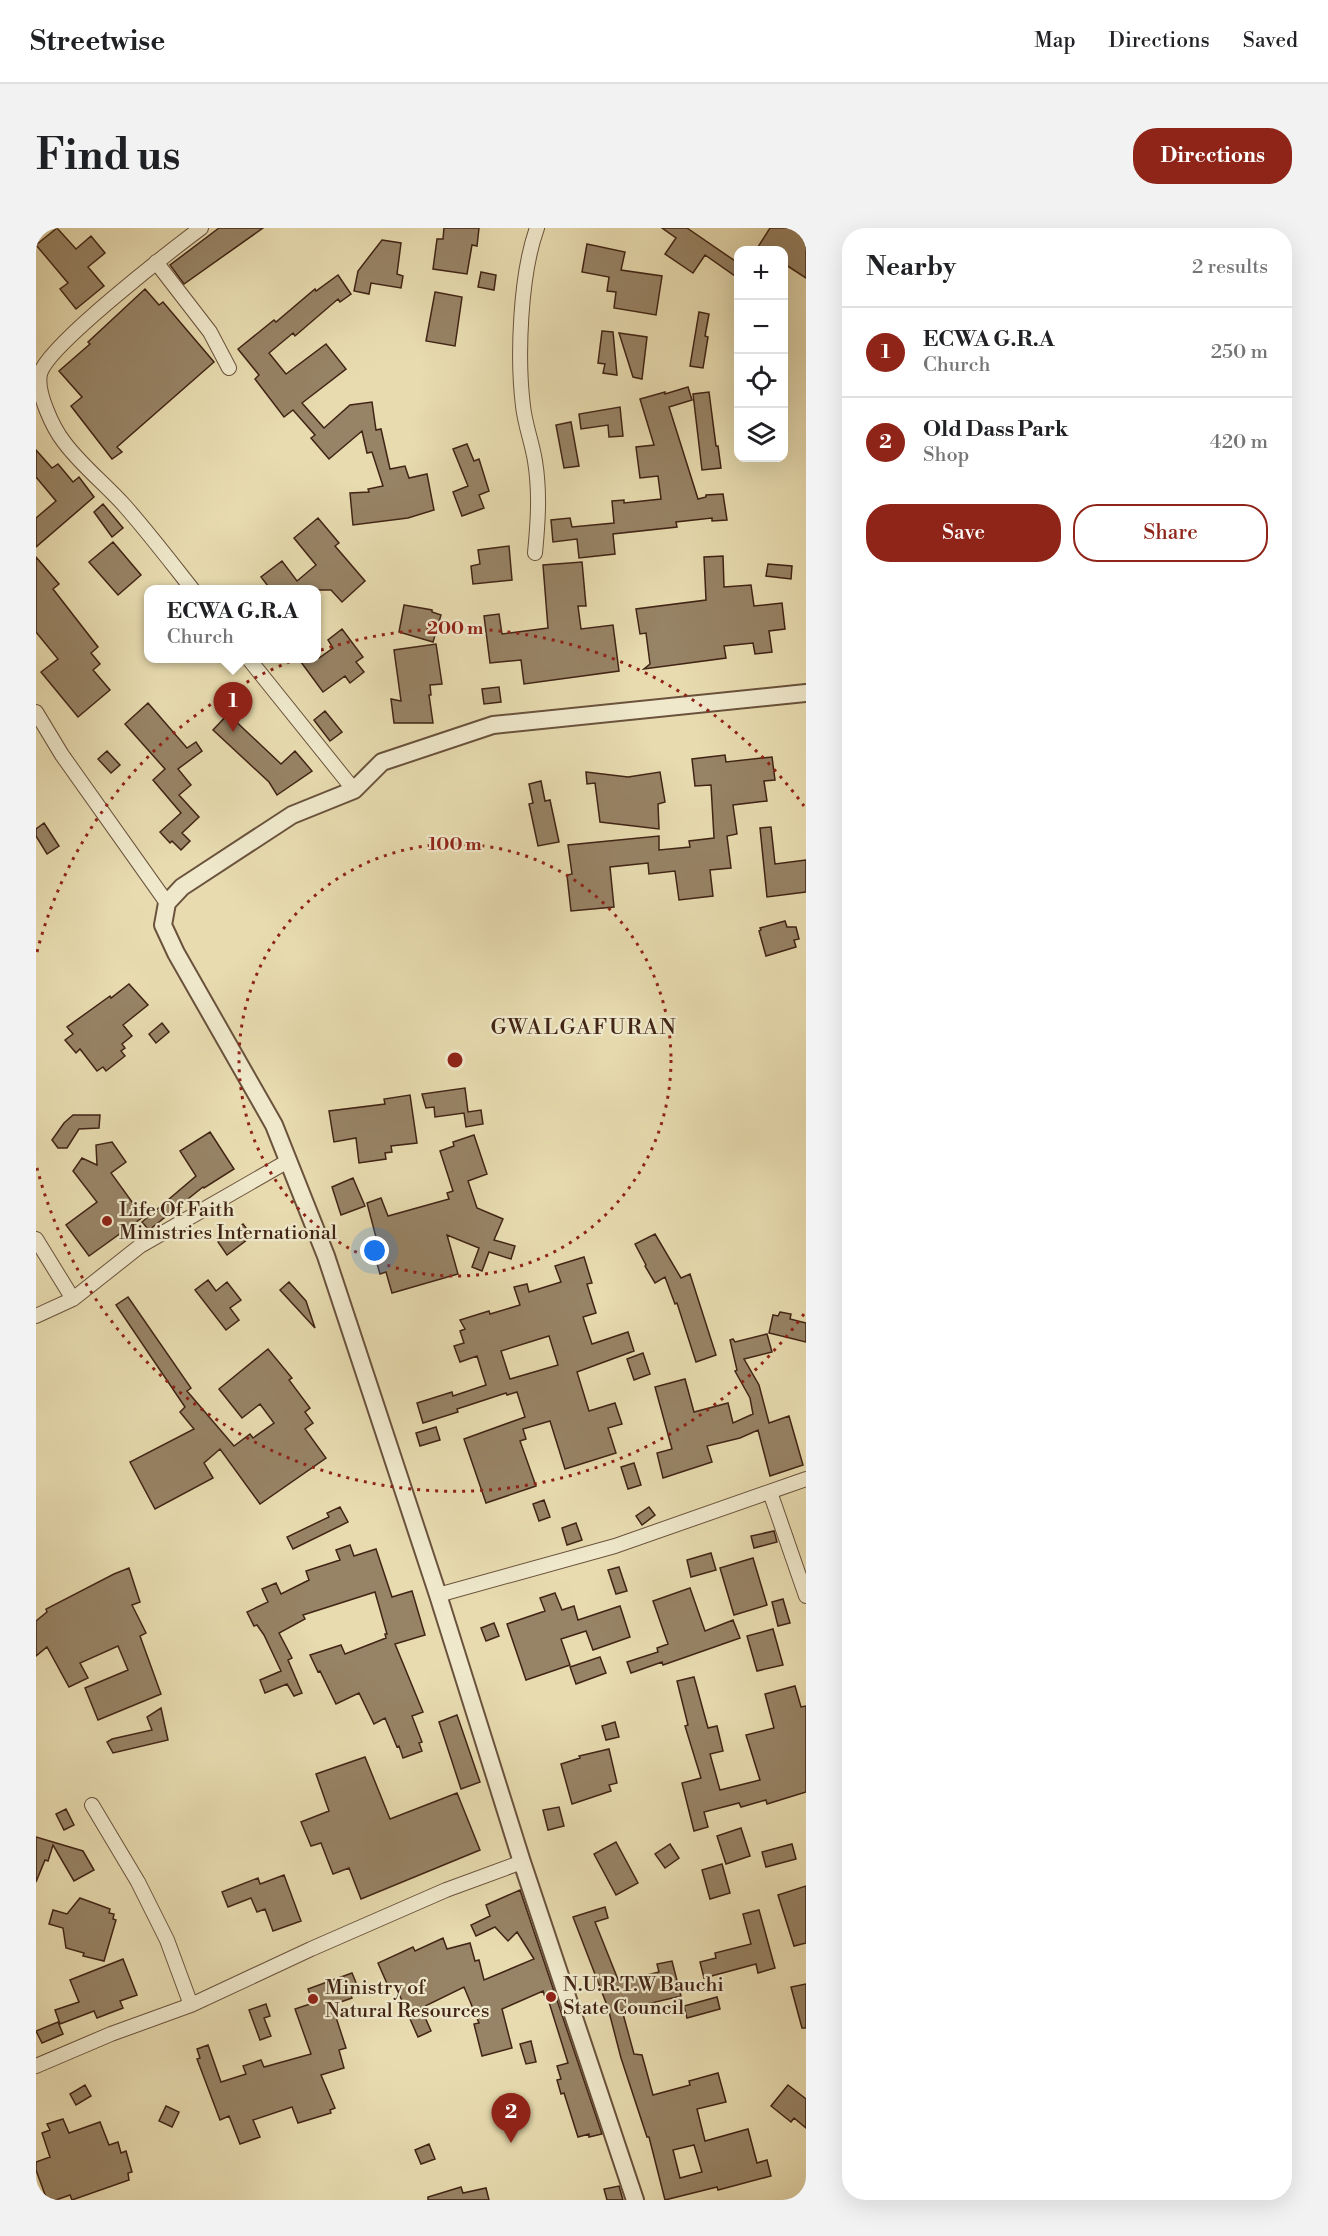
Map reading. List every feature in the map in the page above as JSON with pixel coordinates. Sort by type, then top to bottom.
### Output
[{"type":"street","points":[[189,585],[136,518],[64,442],[50,418],[43,399],[40,374],[59,347],[156,262],[201,228]]},
{"type":"street","points":[[535,553],[539,512],[535,461],[523,407],[520,331],[531,245],[537,228]]},
{"type":"street","points":[[156,262],[210,332],[229,368]]},
{"type":"street","points":[[252,663],[354,790]]},
{"type":"street","points":[[635,2200],[522,1863],[438,1595],[326,1256],[274,1125],[176,953],[164,925],[167,903],[182,887],[292,815],[354,790],[382,762],[493,725],[806,693]]},
{"type":"street","points":[[36,712],[68,764],[167,903]]},
{"type":"street","points":[[36,1316],[73,1299],[140,1246],[288,1161]]},
{"type":"street","points":[[36,1239],[73,1299]]},
{"type":"street","points":[[438,1595],[615,1545],[806,1479]]},
{"type":"street","points":[[770,1492],[806,1596]]},
{"type":"street","points":[[92,1805],[138,1882],[167,1940],[191,2005]]},
{"type":"street","points":[[36,2066],[111,2034],[191,2005],[416,1903],[522,1863]]},
{"type":"building","points":[[57,228],[76,249],[91,236],[105,253],[88,267],[104,286],[76,309],[60,289],[68,283],[36,245]]},
{"type":"building","points":[[219,228],[263,228],[184,284],[170,265]]},
{"type":"building","points":[[444,228],[479,228],[477,246],[472,245],[467,274],[433,269],[437,239],[443,239]]},
{"type":"building","points":[[662,228],[687,228],[734,260],[734,275],[705,255],[693,273],[665,254],[676,238]]},
{"type":"building","points":[[770,228],[793,228],[806,238],[806,278],[788,266],[788,246],[759,246]]},
{"type":"building","points":[[382,240],[401,243],[397,274],[403,276],[401,288],[371,283],[369,294],[354,291],[358,271]]},
{"type":"building","points":[[587,244],[625,252],[621,270],[662,276],[656,315],[614,308],[616,292],[607,291],[609,277],[582,272]]},
{"type":"building","points":[[481,272],[496,275],[494,290],[478,287]]},
{"type":"building","points":[[338,275],[351,294],[340,302],[338,299],[295,336],[293,333],[269,353],[286,374],[326,344],[346,369],[302,403],[324,428],[350,405],[372,402],[376,430],[381,429],[390,469],[405,466],[409,478],[427,474],[434,510],[408,518],[353,525],[350,493],[369,492],[368,489],[383,486],[372,452],[367,453],[362,431],[329,459],[311,438],[315,435],[293,410],[284,417],[255,379],[259,375],[238,349],[274,320],[276,322],[315,289],[316,291]]},
{"type":"building","points":[[145,289],[159,305],[163,302],[214,362],[117,447],[122,452],[112,459],[71,406],[82,397],[59,371],[90,344],[88,342]]},
{"type":"building","points":[[435,292],[462,297],[455,346],[426,341]]},
{"type":"building","points":[[699,312],[709,314],[703,368],[690,366]]},
{"type":"building","points":[[602,331],[613,332],[617,375],[603,373],[605,364],[598,363]]},
{"type":"building","points":[[619,333],[647,337],[642,379],[633,377]]},
{"type":"building","points":[[688,387],[692,400],[669,407],[698,499],[706,495],[723,494],[727,520],[712,521],[712,518],[676,522],[677,527],[613,534],[615,554],[579,558],[577,539],[553,542],[551,520],[570,518],[572,527],[614,523],[612,501],[624,500],[624,503],[661,499],[658,476],[640,478],[636,447],[654,445],[640,399]]},
{"type":"building","points":[[709,392],[721,468],[702,470],[693,394]]},
{"type":"building","points":[[620,407],[623,436],[609,437],[608,425],[581,429],[579,414]]},
{"type":"building","points":[[571,422],[579,466],[564,468],[556,425]]},
{"type":"building","points":[[467,444],[474,461],[479,459],[489,491],[479,495],[484,508],[462,516],[453,492],[468,486],[453,449]]},
{"type":"building","points":[[36,450],[52,468],[58,464],[73,482],[79,477],[94,497],[36,547],[36,518],[56,501],[36,477]]},
{"type":"building","points":[[103,504],[123,528],[112,537],[94,512]]},
{"type":"building","points":[[318,518],[339,543],[335,546],[365,581],[342,602],[331,590],[321,590],[321,585],[267,585],[261,577],[282,561],[297,581],[316,565],[294,538]]},
{"type":"building","points":[[113,542],[141,575],[118,595],[89,562]]},
{"type":"building","points":[[509,546],[512,580],[473,584],[471,566],[480,564],[478,550]]},
{"type":"building","points":[[723,556],[724,587],[751,585],[754,606],[782,603],[785,629],[769,631],[772,652],[755,654],[753,643],[724,646],[726,658],[644,669],[650,664],[646,633],[640,634],[636,609],[706,600],[704,557]]},
{"type":"building","points":[[36,557],[59,584],[53,589],[98,647],[91,653],[100,664],[93,670],[110,690],[78,717],[41,672],[58,659],[36,632]]},
{"type":"building","points":[[582,562],[586,606],[578,606],[581,629],[613,625],[619,671],[524,684],[521,660],[490,663],[484,616],[499,614],[502,634],[548,628],[543,565]]},
{"type":"building","points":[[768,564],[792,566],[791,579],[766,576]]},
{"type":"building","points":[[404,605],[432,610],[441,615],[433,642],[399,632]]},
{"type":"building","points":[[342,629],[363,657],[356,662],[364,672],[350,683],[345,676],[323,692],[302,663],[321,663],[321,657],[333,648],[328,640]]},
{"type":"building","points":[[436,644],[442,684],[430,685],[433,723],[394,723],[391,699],[401,701],[394,650]]},
{"type":"building","points":[[499,687],[501,702],[484,704],[482,689]]},
{"type":"building","points":[[148,703],[187,748],[196,742],[202,751],[178,769],[191,785],[179,795],[199,817],[182,833],[190,841],[181,850],[172,841],[170,843],[160,832],[181,813],[153,780],[165,769],[125,724]]},
{"type":"building","points":[[325,711],[342,732],[330,741],[314,720]]},
{"type":"building","points":[[228,714],[281,764],[295,751],[312,771],[277,795],[269,782],[213,730]]},
{"type":"building","points":[[107,751],[120,765],[111,773],[98,759]]},
{"type":"building","points":[[725,755],[726,762],[772,757],[775,780],[764,781],[767,801],[733,805],[737,834],[727,836],[731,868],[710,870],[713,896],[679,900],[675,871],[649,874],[648,863],[610,867],[614,907],[571,911],[567,875],[572,874],[568,845],[659,836],[659,850],[690,847],[689,841],[714,838],[711,785],[695,786],[692,759]]},
{"type":"building","points":[[586,772],[628,777],[660,772],[665,802],[658,804],[659,829],[600,822],[595,783],[587,784]]},
{"type":"building","points":[[541,781],[545,801],[550,800],[559,842],[538,846],[529,804],[533,803],[529,784]]},
{"type":"building","points":[[44,823],[59,846],[47,854],[36,836],[36,829]]},
{"type":"building","points":[[771,827],[775,864],[806,860],[806,892],[767,897],[760,828]]},
{"type":"building","points":[[785,921],[787,927],[796,927],[799,939],[794,940],[796,947],[766,956],[760,928]]},
{"type":"building","points":[[129,984],[148,1005],[123,1025],[132,1036],[122,1044],[125,1048],[121,1051],[125,1056],[106,1071],[103,1067],[97,1071],[80,1049],[76,1053],[65,1040],[73,1034],[67,1027]]},
{"type":"building","points":[[162,1023],[169,1032],[156,1043],[149,1034]]},
{"type":"building","points":[[465,1088],[468,1112],[481,1110],[483,1124],[466,1127],[464,1113],[435,1117],[434,1107],[426,1108],[422,1094]]},
{"type":"building","points":[[410,1095],[417,1143],[391,1146],[392,1152],[385,1153],[386,1159],[359,1163],[356,1138],[334,1142],[329,1111],[385,1104],[384,1099]]},
{"type":"building","points":[[73,1115],[100,1115],[99,1128],[79,1129],[67,1148],[58,1148],[52,1140]]},
{"type":"building","points":[[210,1132],[234,1169],[203,1187],[149,1230],[142,1222],[196,1176],[180,1151]]},
{"type":"building","points":[[474,1135],[487,1174],[468,1181],[477,1208],[503,1219],[494,1240],[515,1246],[511,1259],[489,1252],[482,1271],[472,1267],[479,1248],[447,1235],[458,1274],[392,1293],[386,1272],[380,1274],[371,1243],[377,1241],[367,1203],[381,1198],[388,1216],[449,1199],[447,1193],[453,1191],[440,1151],[454,1146],[453,1142]]},
{"type":"building","points":[[112,1142],[126,1162],[111,1173],[143,1217],[89,1256],[66,1225],[97,1202],[73,1171],[82,1158],[97,1165],[96,1145]]},
{"type":"building","points":[[353,1178],[365,1206],[341,1215],[332,1187]]},
{"type":"building","points":[[243,1224],[252,1236],[227,1255],[218,1242]]},
{"type":"building","points":[[655,1234],[681,1278],[690,1274],[716,1355],[696,1362],[677,1303],[675,1304],[665,1277],[655,1283],[645,1266],[635,1244]]},
{"type":"building","points":[[584,1257],[592,1283],[587,1284],[596,1313],[583,1317],[592,1344],[628,1332],[634,1351],[577,1372],[589,1411],[615,1403],[622,1424],[608,1428],[616,1453],[565,1469],[550,1421],[523,1429],[526,1439],[520,1441],[536,1486],[486,1503],[464,1439],[525,1417],[517,1392],[507,1395],[506,1393],[457,1409],[458,1412],[423,1423],[417,1403],[452,1392],[453,1396],[486,1385],[477,1356],[460,1362],[454,1346],[464,1343],[460,1331],[465,1329],[460,1320],[520,1305],[514,1287],[527,1284],[529,1292],[561,1282],[555,1266]],"holes":[[[549,1336],[558,1365],[510,1379],[501,1351]]]},
{"type":"building","points":[[208,1280],[216,1291],[227,1282],[241,1300],[230,1308],[239,1320],[226,1330],[195,1290]]},
{"type":"building","points":[[289,1282],[306,1301],[315,1328],[280,1290]]},
{"type":"building","points":[[128,1297],[191,1388],[187,1391],[234,1446],[250,1434],[253,1438],[274,1423],[260,1404],[242,1418],[219,1389],[268,1349],[292,1378],[289,1380],[310,1408],[305,1412],[313,1423],[305,1429],[326,1458],[260,1504],[220,1449],[204,1463],[213,1478],[155,1509],[130,1462],[194,1429],[180,1412],[185,1407],[116,1305]]},
{"type":"building","points":[[780,1312],[791,1314],[790,1319],[806,1323],[806,1342],[769,1333],[773,1315],[778,1316]]},
{"type":"building","points":[[767,1334],[772,1352],[744,1359],[759,1385],[769,1423],[789,1416],[803,1465],[770,1476],[758,1430],[740,1438],[707,1446],[712,1462],[663,1478],[657,1453],[672,1449],[655,1387],[685,1379],[694,1412],[728,1403],[733,1423],[753,1414],[750,1398],[735,1371],[737,1370],[730,1340],[733,1339],[735,1342]]},
{"type":"building","points":[[643,1353],[650,1374],[634,1380],[627,1359]]},
{"type":"building","points":[[436,1427],[440,1440],[420,1446],[416,1433]]},
{"type":"building","points":[[634,1463],[641,1485],[628,1489],[621,1467]]},
{"type":"building","points":[[544,1500],[550,1517],[539,1521],[533,1504]]},
{"type":"building","points":[[340,1507],[348,1522],[293,1549],[287,1537],[329,1517],[327,1513]]},
{"type":"building","points":[[649,1507],[655,1515],[642,1525],[636,1516]]},
{"type":"building","points":[[576,1523],[582,1540],[567,1545],[562,1528]]},
{"type":"building","points":[[774,1531],[777,1542],[754,1548],[751,1536]]},
{"type":"building","points":[[350,1545],[354,1556],[376,1549],[392,1597],[412,1591],[425,1635],[395,1644],[423,1712],[412,1716],[422,1742],[419,1743],[422,1751],[403,1758],[385,1718],[374,1724],[359,1693],[336,1704],[310,1655],[341,1645],[345,1654],[386,1638],[385,1634],[387,1634],[375,1592],[303,1615],[305,1619],[279,1633],[292,1658],[288,1660],[302,1693],[294,1696],[287,1684],[265,1693],[260,1680],[281,1671],[264,1635],[257,1625],[254,1626],[247,1612],[268,1602],[262,1589],[276,1583],[281,1594],[309,1580],[306,1571],[340,1560],[336,1550]]},
{"type":"building","points":[[711,1553],[716,1570],[691,1577],[687,1560]]},
{"type":"building","points":[[753,1558],[767,1605],[734,1615],[720,1568]]},
{"type":"building","points":[[619,1567],[627,1591],[616,1594],[608,1570]]},
{"type":"building","points":[[129,1568],[140,1602],[132,1605],[146,1633],[140,1636],[161,1694],[98,1720],[85,1688],[128,1670],[118,1646],[80,1663],[88,1678],[69,1687],[47,1647],[36,1656],[36,1621],[47,1612],[46,1609]]},
{"type":"building","points":[[690,1588],[705,1631],[733,1620],[740,1638],[663,1665],[662,1662],[631,1673],[627,1662],[658,1652],[657,1648],[668,1644],[653,1601]]},
{"type":"building","points":[[555,1593],[562,1610],[574,1606],[578,1620],[620,1606],[630,1637],[593,1650],[586,1631],[561,1639],[570,1665],[526,1680],[507,1624],[545,1611],[540,1598]]},
{"type":"building","points":[[783,1599],[790,1623],[778,1626],[772,1602]]},
{"type":"building","points":[[494,1623],[499,1636],[486,1641],[481,1628]]},
{"type":"building","points":[[773,1629],[783,1665],[757,1671],[747,1636]]},
{"type":"building","points":[[600,1657],[606,1673],[576,1684],[570,1667]]},
{"type":"building","points":[[694,1677],[708,1728],[717,1726],[723,1751],[710,1754],[720,1790],[760,1780],[746,1735],[774,1728],[765,1694],[795,1686],[801,1707],[806,1706],[806,1792],[767,1804],[766,1800],[741,1807],[739,1803],[704,1812],[708,1827],[694,1831],[682,1783],[701,1778],[685,1726],[688,1725],[677,1681]]},
{"type":"building","points":[[161,1708],[168,1740],[113,1753],[107,1742],[152,1730],[147,1717]]},
{"type":"building","points":[[457,1715],[480,1782],[461,1789],[439,1722]]},
{"type":"building","points":[[615,1722],[619,1737],[606,1740],[602,1726]]},
{"type":"building","points":[[609,1749],[617,1783],[609,1785],[611,1791],[572,1804],[561,1764],[580,1758],[579,1756]]},
{"type":"building","points":[[365,1757],[390,1819],[457,1793],[480,1850],[361,1899],[349,1868],[333,1874],[321,1843],[311,1846],[301,1822],[329,1811],[316,1774]]},
{"type":"building","points":[[559,1807],[564,1826],[548,1830],[543,1810]]},
{"type":"building","points":[[66,1809],[74,1825],[64,1830],[56,1814]]},
{"type":"building","points":[[741,1828],[750,1856],[726,1864],[717,1836]]},
{"type":"building","points":[[36,1837],[83,1851],[94,1870],[74,1881],[53,1845],[48,1861],[45,1860],[36,1882]]},
{"type":"building","points":[[616,1842],[638,1883],[616,1895],[594,1854]]},
{"type":"building","points":[[670,1844],[679,1858],[665,1868],[655,1854]]},
{"type":"building","points":[[792,1844],[796,1859],[766,1867],[762,1852]]},
{"type":"building","points":[[722,1864],[730,1893],[710,1899],[702,1870]]},
{"type":"building","points":[[284,1875],[301,1921],[273,1931],[265,1909],[257,1912],[251,1898],[228,1907],[222,1892],[258,1878],[260,1884]]},
{"type":"building","points":[[806,1886],[806,1943],[794,1946],[778,1895]]},
{"type":"building","points":[[520,1890],[602,2134],[578,2137],[564,2093],[561,2094],[557,2080],[561,2079],[557,2066],[568,2063],[548,1999],[546,2000],[543,1991],[502,2009],[512,2048],[482,2056],[474,2024],[479,2023],[464,1987],[421,2008],[431,2031],[418,2037],[395,1985],[389,1988],[378,1963],[413,1947],[415,1951],[443,1938],[447,1949],[470,1943],[475,1961],[479,1960],[484,1980],[534,1959],[517,1932],[508,1941],[495,1927],[476,1936],[471,1925],[490,1916],[486,1905]]},
{"type":"building","points":[[80,1898],[110,1909],[109,1913],[114,1914],[113,1919],[116,1920],[104,1961],[83,1956],[84,1953],[66,1948],[63,1928],[49,1924],[53,1910],[67,1914]]},
{"type":"building","points":[[605,1907],[608,1918],[595,1922],[619,1982],[659,1972],[657,1964],[672,1961],[681,1996],[622,2010],[634,2054],[642,2055],[653,2095],[690,2085],[689,2081],[718,2073],[726,2102],[697,2109],[705,2141],[748,2129],[757,2163],[767,2160],[771,2176],[718,2190],[717,2187],[665,2200],[649,2137],[647,2137],[621,2058],[608,2008],[573,1917]],"holes":[[[694,2145],[702,2172],[680,2178],[673,2150]]]},
{"type":"building","points":[[759,1910],[775,1968],[758,1973],[756,1964],[704,1978],[700,1962],[716,1958],[715,1953],[751,1944],[743,1914]]},
{"type":"building","points":[[123,1959],[137,1995],[120,2001],[123,2008],[97,2018],[94,2011],[60,2024],[55,2010],[79,2002],[70,1980]]},
{"type":"building","points":[[352,1973],[357,1985],[348,1988],[352,1998],[332,2005],[346,2048],[339,2050],[344,2068],[321,2075],[335,2108],[330,2110],[331,2113],[298,2123],[292,2107],[253,2120],[260,2137],[240,2144],[229,2116],[220,2120],[197,2059],[200,2058],[197,2049],[208,2045],[221,2082],[246,2074],[243,2066],[261,2060],[264,2067],[311,2054],[295,2009],[313,2003],[308,1989]]},
{"type":"building","points":[[806,1984],[806,2028],[802,2028],[791,1987]]},
{"type":"building","points":[[717,1997],[720,2009],[687,2018],[684,2006]]},
{"type":"building","points":[[266,2004],[270,2016],[264,2018],[271,2036],[260,2040],[249,2010]]},
{"type":"building","points":[[58,2022],[63,2034],[42,2043],[36,2031]]},
{"type":"building","points":[[531,2041],[536,2062],[526,2064],[520,2044]]},
{"type":"building","points":[[85,2085],[91,2096],[76,2105],[70,2094]]},
{"type":"building","points":[[788,2085],[806,2099],[806,2128],[794,2118],[791,2122],[771,2106]]},
{"type":"building","points":[[166,2106],[179,2112],[172,2127],[159,2121]]},
{"type":"building","points":[[63,2119],[69,2133],[100,2122],[109,2145],[118,2142],[121,2153],[126,2151],[132,2172],[128,2173],[129,2180],[72,2200],[70,2195],[56,2200],[47,2200],[36,2170],[36,2162],[50,2157],[42,2133],[50,2130],[47,2124]]},
{"type":"building","points":[[429,2144],[435,2159],[421,2164],[415,2150]]},
{"type":"building","points":[[619,2186],[623,2200],[607,2200],[604,2189]]},
{"type":"building","points":[[461,2187],[463,2193],[486,2188],[489,2200],[428,2200],[428,2197]]},
{"type":"place","name":"ECWA G.R.A","points":[[233,732]]},
{"type":"place","name":"Life Of Faith Ministries International","points":[[107,1221]]},
{"type":"place","name":"N.U.R.T.W Bauchi State Council","points":[[551,1997]]},
{"type":"place","name":"Ministry of Natural Resources","points":[[313,1999]]},
{"type":"place","name":"Old Dass Park","points":[[511,2143]]},
{"type":"district","name":"GWALGAFURAN","points":[[584,1027]]}]
